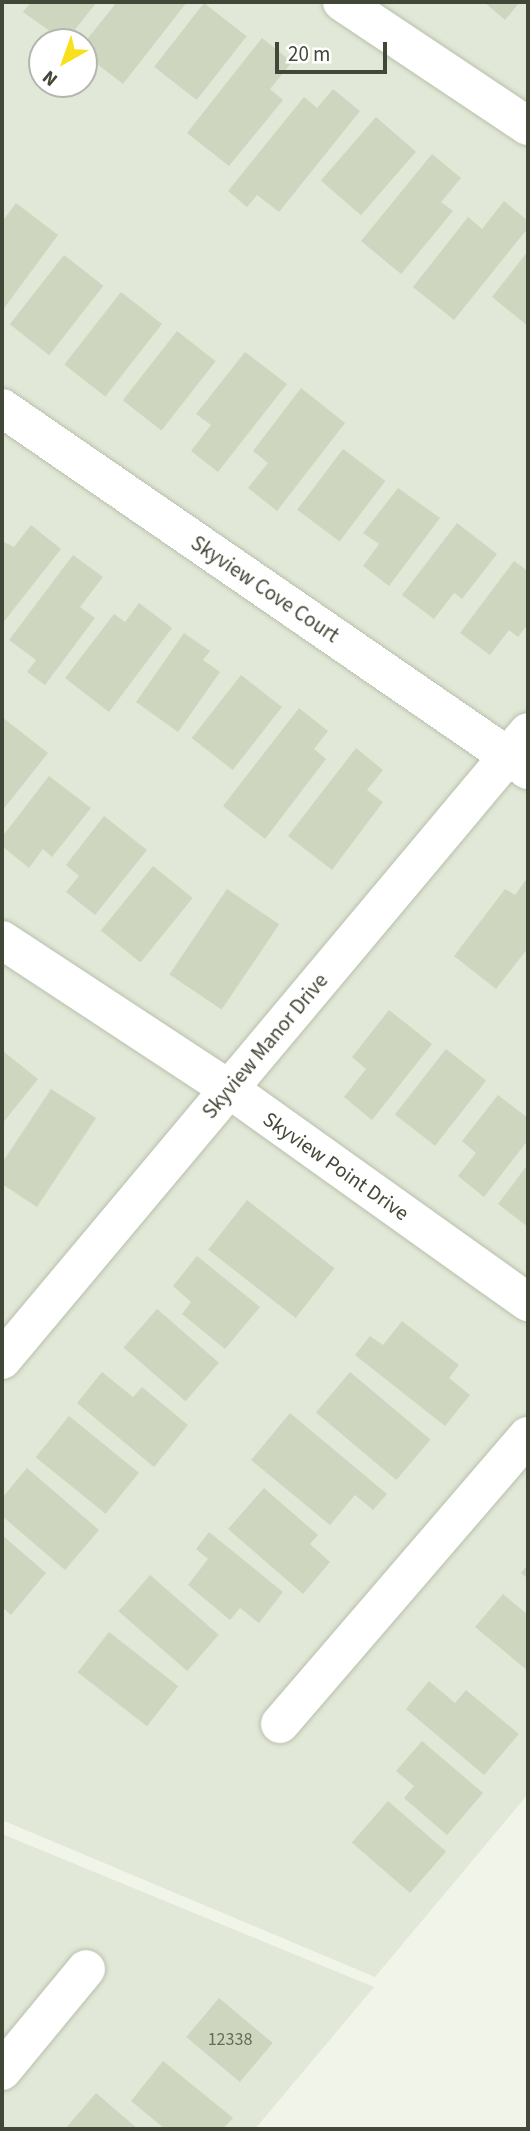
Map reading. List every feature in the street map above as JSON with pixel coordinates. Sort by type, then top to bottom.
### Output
[{"type":"street","points":[[342,2],[528,126]]},
{"type":"street","name":"Skyview Cove Court","points":[[2,408],[522,753]]},
{"type":"street","name":"Skyview Manor Drive","points":[[2,1360],[229,1089],[522,753]]},
{"type":"street","name":"Skyview Point Drive","points":[[2,940],[229,1089],[528,1302]]},
{"type":"street","points":[[280,1724],[528,1436]]},
{"type":"street","points":[[2,2071],[86,1969]]},
{"type":"shaded area","points":[[2,2],[528,2],[528,1794],[375,1977],[2,1820]]},
{"type":"shaded area","points":[[2,1834],[374,1987],[255,2129],[2,2129]]},
{"type":"building","points":[[31,2],[97,2],[76,28],[45,28],[23,12]]},
{"type":"building","points":[[117,2],[187,2],[123,84],[98,65],[96,28]]},
{"type":"building","points":[[484,2],[520,2],[505,20]]},
{"type":"building","points":[[204,3],[247,36],[197,100],[154,67]]},
{"type":"building","points":[[262,38],[292,62],[270,89],[283,100],[229,166],[187,133]]},
{"type":"building","points":[[333,89],[360,111],[279,212],[257,195],[247,207],[228,191],[304,97],[317,108]]},
{"type":"building","points":[[376,117],[416,152],[361,215],[321,180]]},
{"type":"building","points":[[432,154],[461,178],[441,202],[453,211],[401,274],[361,241]]},
{"type":"building","points":[[504,201],[528,221],[528,228],[454,320],[413,287],[468,217],[482,229]]},
{"type":"building","points":[[16,203],[58,235],[2,311],[2,222]]},
{"type":"building","points":[[528,251],[528,326],[492,297]]},
{"type":"building","points":[[64,255],[103,286],[49,355],[10,324]]},
{"type":"building","points":[[121,292],[162,324],[105,397],[64,364]]},
{"type":"building","points":[[177,331],[216,361],[161,431],[123,400]]},
{"type":"building","points":[[245,352],[287,384],[218,472],[191,451],[211,425],[196,414]]},
{"type":"building","points":[[301,388],[345,423],[277,511],[248,488],[268,463],[253,451]]},
{"type":"building","points":[[343,449],[385,481],[340,542],[297,510]]},
{"type":"building","points":[[398,488],[440,518],[389,586],[363,566],[379,544],[363,533]]},
{"type":"building","points":[[457,523],[497,554],[462,599],[454,593],[434,619],[402,595]]},
{"type":"building","points":[[31,525],[61,549],[2,624],[2,541],[14,547]]},
{"type":"building","points":[[73,555],[103,577],[80,607],[95,618],[45,685],[27,672],[36,660],[9,640]]},
{"type":"building","points":[[514,561],[528,571],[528,624],[518,637],[509,630],[490,655],[460,633]]},
{"type":"building","points":[[139,603],[172,628],[109,712],[65,678],[114,614],[125,622]]},
{"type":"building","points":[[184,633],[210,651],[203,660],[220,672],[178,732],[136,702]]},
{"type":"building","points":[[241,675],[282,707],[233,770],[192,738]]},
{"type":"building","points":[[299,708],[328,731],[314,749],[326,759],[265,839],[223,806]]},
{"type":"building","points":[[2,717],[48,753],[2,811]]},
{"type":"building","points":[[356,748],[383,770],[367,790],[383,802],[332,870],[288,836]]},
{"type":"building","points":[[49,776],[91,808],[52,857],[43,849],[29,868],[2,846],[2,837]]},
{"type":"building","points":[[104,816],[147,850],[95,915],[66,892],[79,876],[66,865]]},
{"type":"building","points":[[153,866],[193,898],[140,963],[101,931]]},
{"type":"building","points":[[528,877],[528,948],[496,989],[454,956],[505,889],[515,895]]},
{"type":"building","points":[[227,889],[279,924],[222,1010],[169,974]]},
{"type":"building","points":[[389,1010],[432,1044],[372,1120],[344,1097],[366,1069],[352,1057]]},
{"type":"building","points":[[446,1049],[486,1080],[435,1146],[395,1114]]},
{"type":"building","points":[[4,1052],[38,1079],[2,1124],[2,1055]]},
{"type":"building","points":[[51,1089],[96,1118],[37,1207],[2,1184],[2,1163]]},
{"type":"building","points":[[498,1095],[528,1118],[528,1140],[484,1197],[458,1176],[476,1153],[462,1141]]},
{"type":"building","points":[[528,1164],[528,1227],[498,1204]]},
{"type":"building","points":[[247,1200],[334,1268],[296,1318],[208,1250]]},
{"type":"building","points":[[197,1256],[260,1307],[225,1349],[182,1314],[191,1302],[173,1286]]},
{"type":"building","points":[[157,1309],[219,1363],[185,1401],[124,1347]]},
{"type":"building","points":[[402,1321],[459,1365],[449,1378],[470,1395],[445,1426],[355,1355],[370,1336],[383,1345]]},
{"type":"building","points":[[102,1372],[133,1397],[142,1387],[188,1425],[154,1467],[77,1403]]},
{"type":"building","points":[[350,1372],[430,1439],[396,1480],[316,1413]]},
{"type":"building","points":[[290,1413],[387,1494],[373,1510],[355,1495],[330,1525],[251,1460]]},
{"type":"building","points":[[69,1416],[139,1473],[106,1514],[36,1457]]},
{"type":"building","points":[[27,1468],[99,1530],[65,1570],[2,1516],[2,1498]]},
{"type":"building","points":[[264,1488],[318,1535],[310,1544],[330,1562],[303,1594],[228,1529]]},
{"type":"building","points":[[209,1532],[283,1592],[259,1623],[240,1608],[230,1620],[188,1585],[208,1559],[196,1549]]},
{"type":"building","points":[[2,1535],[46,1573],[11,1615],[2,1607]]},
{"type":"building","points":[[528,1564],[528,1579],[521,1573]]},
{"type":"building","points":[[150,1575],[219,1635],[187,1671],[119,1611]]},
{"type":"building","points":[[503,1594],[528,1615],[528,1671],[475,1627]]},
{"type":"building","points":[[109,1632],[178,1686],[147,1726],[78,1672]]},
{"type":"building","points":[[429,1681],[455,1703],[466,1690],[519,1734],[484,1775],[406,1709]]},
{"type":"building","points":[[422,1741],[483,1793],[447,1835],[404,1798],[414,1786],[396,1771]]},
{"type":"building","points":[[388,1801],[446,1852],[410,1893],[352,1843]]},
{"type":"building","points":[[219,1998],[273,2043],[240,2082],[186,2037]]},
{"type":"building","points":[[163,2061],[233,2118],[223,2129],[165,2129],[131,2101]]},
{"type":"building","points":[[96,2093],[138,2129],[65,2129]]}]
